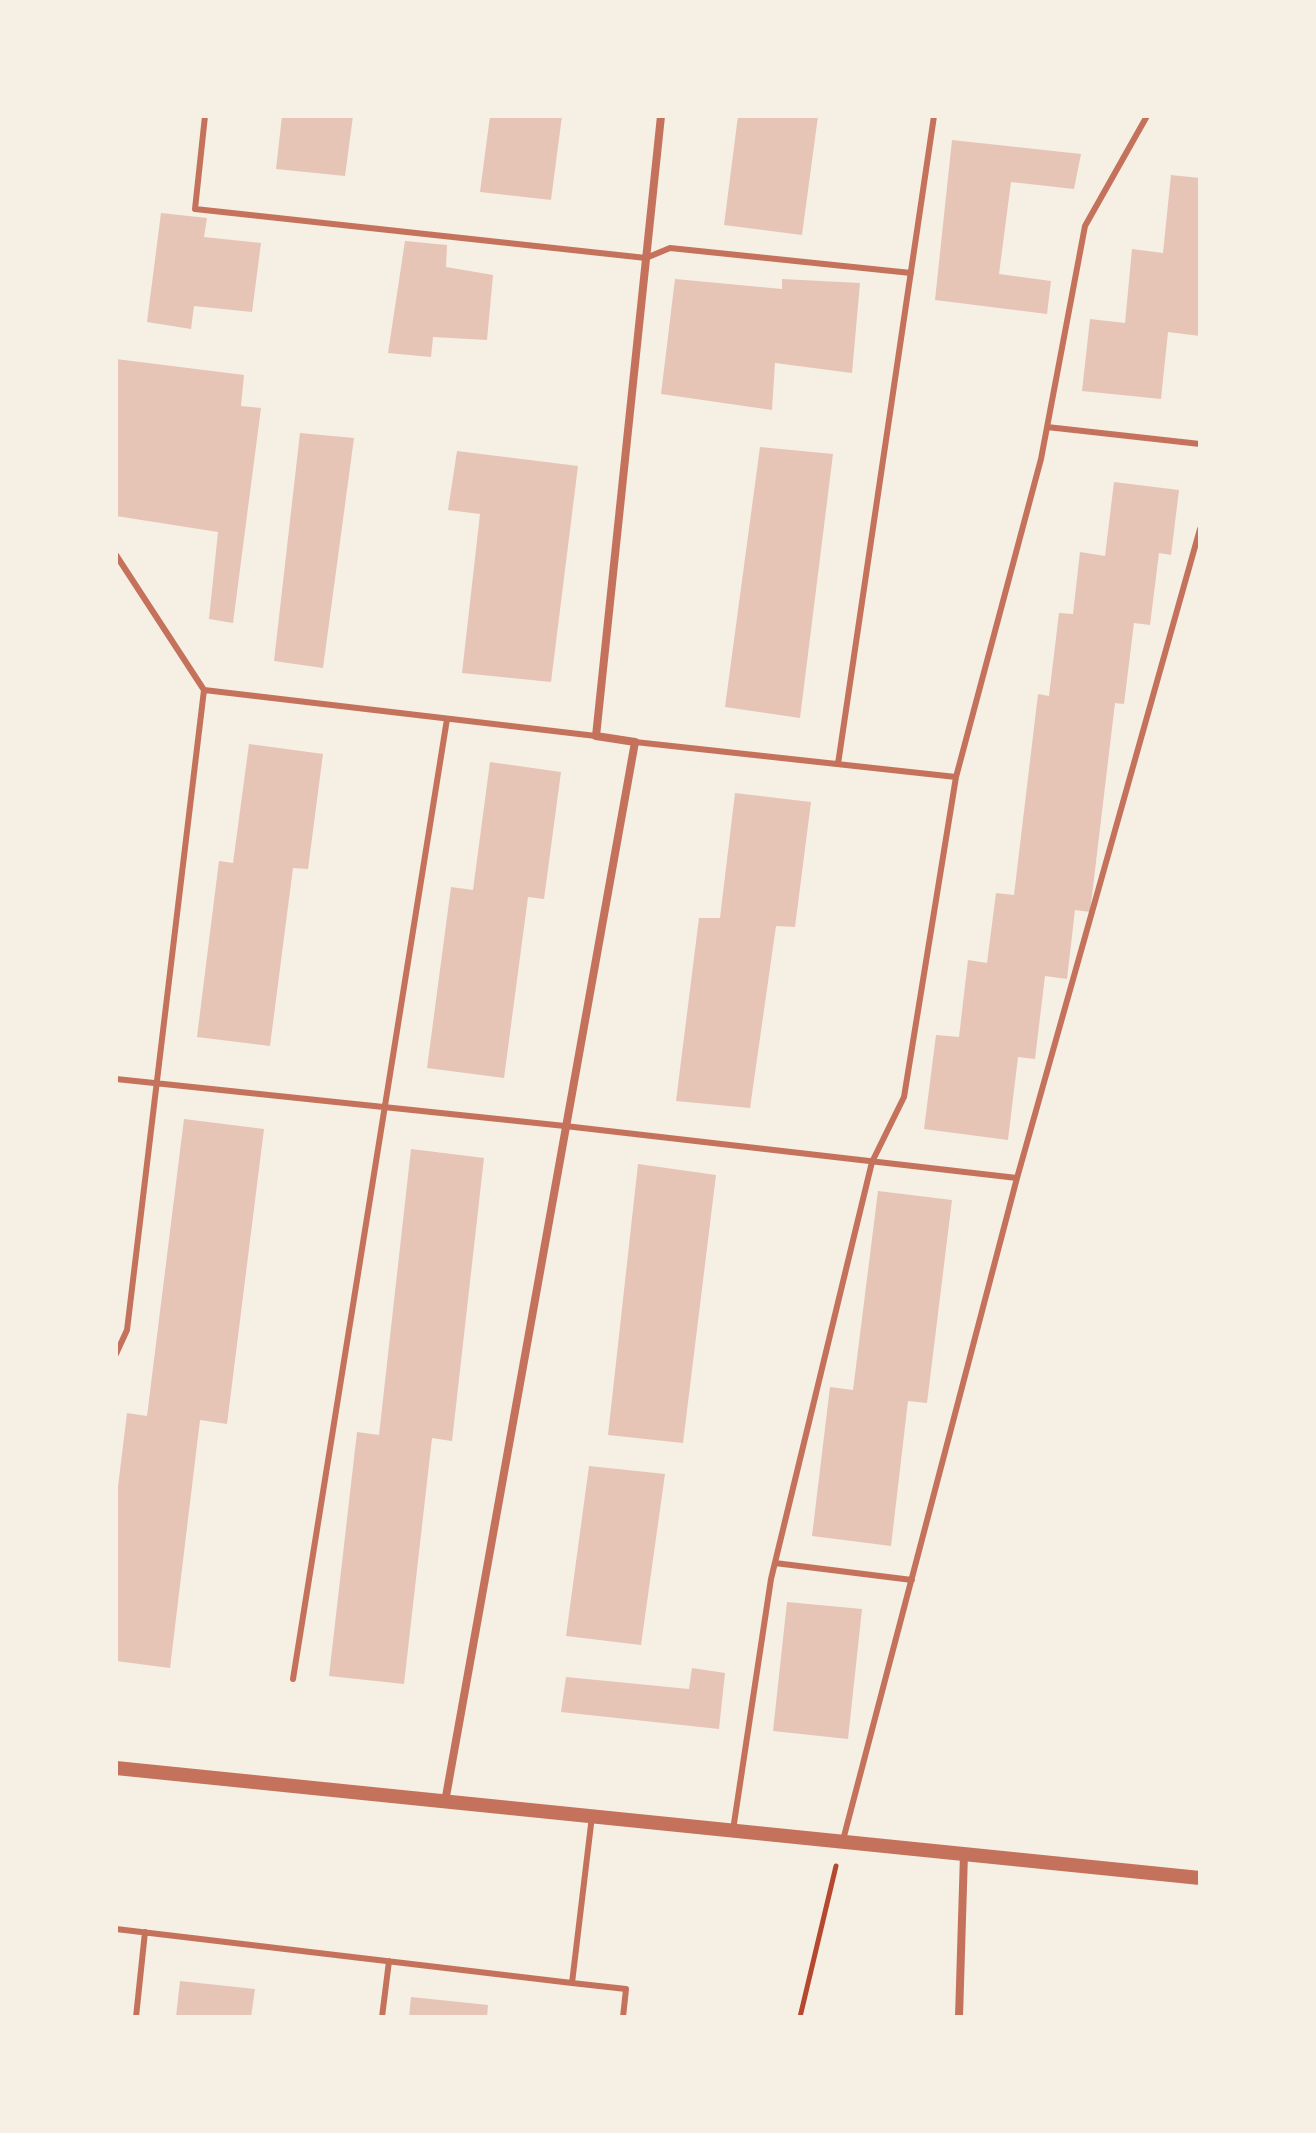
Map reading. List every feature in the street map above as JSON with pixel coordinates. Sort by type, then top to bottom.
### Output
[{"type":"street","points":[[445,1802],[635,742],[596,736],[661,116]]},
{"type":"street","points":[[116,1768],[1200,1878]]},
{"type":"street","points":[[959,2017],[964,1852]]},
{"type":"lane","points":[[205,116],[195,209],[646,258],[670,248],[911,273]]},
{"type":"lane","points":[[838,764],[934,116]]},
{"type":"lane","points":[[733,1830],[775,1563],[872,1162],[904,1097],[956,777],[1041,459],[1085,226],[1147,116]]},
{"type":"lane","points":[[1047,427],[1200,444]]},
{"type":"lane","points":[[843,1840],[1017,1178],[1200,529]]},
{"type":"lane","points":[[116,555],[204,690],[127,1330],[116,1354]]},
{"type":"lane","points":[[204,690],[596,736]]},
{"type":"lane","points":[[293,1679],[447,719]]},
{"type":"lane","points":[[635,742],[956,777]]},
{"type":"lane","points":[[116,1079],[1017,1178]]},
{"type":"lane","points":[[775,1563],[912,1580]]},
{"type":"lane","points":[[572,1983],[592,1816]]},
{"type":"lane","points":[[116,1929],[626,1989],[623,2017]]},
{"type":"lane","points":[[136,2017],[145,1932]]},
{"type":"lane","points":[[382,2017],[389,1961]]},
{"type":"path","points":[[800,2017],[843,1840]]},
{"type":"building","points":[[282,116],[353,116],[345,176],[276,169]]},
{"type":"building","points":[[490,116],[562,116],[551,200],[480,192]]},
{"type":"building","points":[[738,116],[818,116],[802,235],[724,225]]},
{"type":"building","points":[[952,140],[1081,154],[1074,189],[1011,182],[999,274],[1051,281],[1047,314],[935,300]]},
{"type":"building","points":[[1171,175],[1200,178],[1200,336],[1168,332],[1161,399],[1082,391],[1090,319],[1125,323],[1132,249],[1163,253]]},
{"type":"building","points":[[161,213],[207,218],[204,237],[261,243],[252,312],[194,306],[191,329],[147,322]]},
{"type":"building","points":[[405,241],[447,245],[446,267],[493,275],[487,340],[433,337],[431,357],[388,353]]},
{"type":"building","points":[[675,279],[782,289],[782,279],[860,283],[852,373],[775,363],[772,410],[661,394]]},
{"type":"building","points":[[116,359],[244,375],[241,406],[261,408],[233,623],[209,619],[218,532],[116,516]]},
{"type":"building","points":[[300,433],[354,438],[323,668],[274,661]]},
{"type":"building","points":[[760,447],[833,454],[800,718],[725,707]]},
{"type":"building","points":[[457,451],[578,466],[551,682],[462,673],[480,514],[448,510]]},
{"type":"building","points":[[1114,482],[1179,490],[1171,555],[1159,553],[1150,625],[1134,623],[1124,704],[1115,703],[1090,912],[1075,910],[1067,979],[1045,976],[1035,1059],[1018,1057],[1008,1140],[924,1129],[936,1035],[959,1037],[968,960],[987,963],[996,893],[1014,895],[1038,694],[1049,696],[1059,613],[1073,614],[1080,552],[1105,556]]},
{"type":"building","points":[[249,744],[323,754],[308,869],[293,868],[270,1046],[197,1037],[219,861],[233,863]]},
{"type":"building","points":[[490,762],[561,772],[544,899],[528,897],[504,1078],[427,1068],[451,887],[473,890]]},
{"type":"building","points":[[735,793],[811,802],[795,927],[776,926],[750,1108],[676,1101],[699,918],[720,918]]},
{"type":"building","points":[[184,1119],[264,1129],[227,1424],[200,1420],[170,1668],[116,1661],[116,1503],[127,1413],[147,1416]]},
{"type":"building","points":[[411,1149],[484,1158],[452,1441],[432,1438],[404,1684],[329,1676],[357,1432],[379,1435]]},
{"type":"building","points":[[638,1164],[716,1175],[683,1443],[608,1435]]},
{"type":"building","points":[[878,1191],[952,1200],[927,1403],[908,1401],[891,1546],[812,1536],[830,1387],[853,1390]]},
{"type":"building","points":[[589,1466],[665,1474],[641,1645],[566,1636]]},
{"type":"building","points":[[787,1602],[862,1609],[848,1739],[773,1731]]},
{"type":"building","points":[[692,1668],[725,1673],[719,1729],[561,1712],[566,1677],[689,1689]]},
{"type":"building","points":[[180,1981],[255,1989],[251,2017],[176,2017]]},
{"type":"building","points":[[411,1997],[488,2005],[487,2017],[409,2017]]}]
